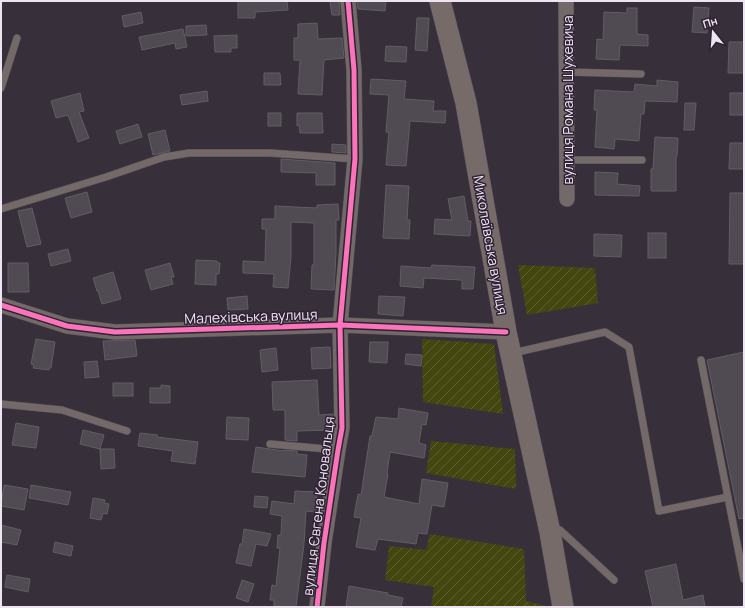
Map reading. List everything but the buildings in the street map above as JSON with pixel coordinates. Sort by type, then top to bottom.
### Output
[{"type":"main road","name":"Миколаївська вулиця","points":[[440,1],[466,103],[510,354],[549,528],[563,607]]},
{"type":"street","name":"вулиця Євгена Коновальця","points":[[318,607],[324,543],[342,428],[340,325],[356,159],[354,70],[348,1]]},
{"type":"street","name":"вулиця Романа Шухевича","points":[[566,1],[567,199]]},
{"type":"street","name":"Малехівська вулиця","points":[[1,305],[67,326],[115,332],[340,325],[506,332]]},
{"type":"lane","points":[[1,88],[17,38]]},
{"type":"lane","points":[[567,72],[642,74]]},
{"type":"lane","points":[[1,209],[106,177],[164,157],[189,153],[270,153],[356,159]]},
{"type":"lane","points":[[567,160],[642,160]]},
{"type":"lane","points":[[510,354],[604,332],[629,347],[659,511],[728,497]]},
{"type":"lane","points":[[701,360],[744,579]]},
{"type":"lane","points":[[1,404],[62,410],[127,431]]},
{"type":"lane","points":[[270,444],[338,450]]},
{"type":"lane","points":[[549,528],[560,530],[614,580]]},
{"type":"shaded area","points":[[518,265],[595,268],[598,303],[527,315]]},
{"type":"shaded area","points":[[422,339],[494,344],[503,414],[423,402]]},
{"type":"shaded area","points":[[431,441],[515,449],[516,489],[426,473]]},
{"type":"shaded area","points":[[430,534],[524,549],[526,601],[546,607],[431,607],[434,587],[385,580],[389,546],[426,550]]},
{"type":"cycle path","points":[[317,607],[324,543],[342,428],[340,325],[355,159],[354,70],[348,1]]},
{"type":"cycle path","points":[[1,305],[67,326],[115,332],[340,325],[506,332]]}]
